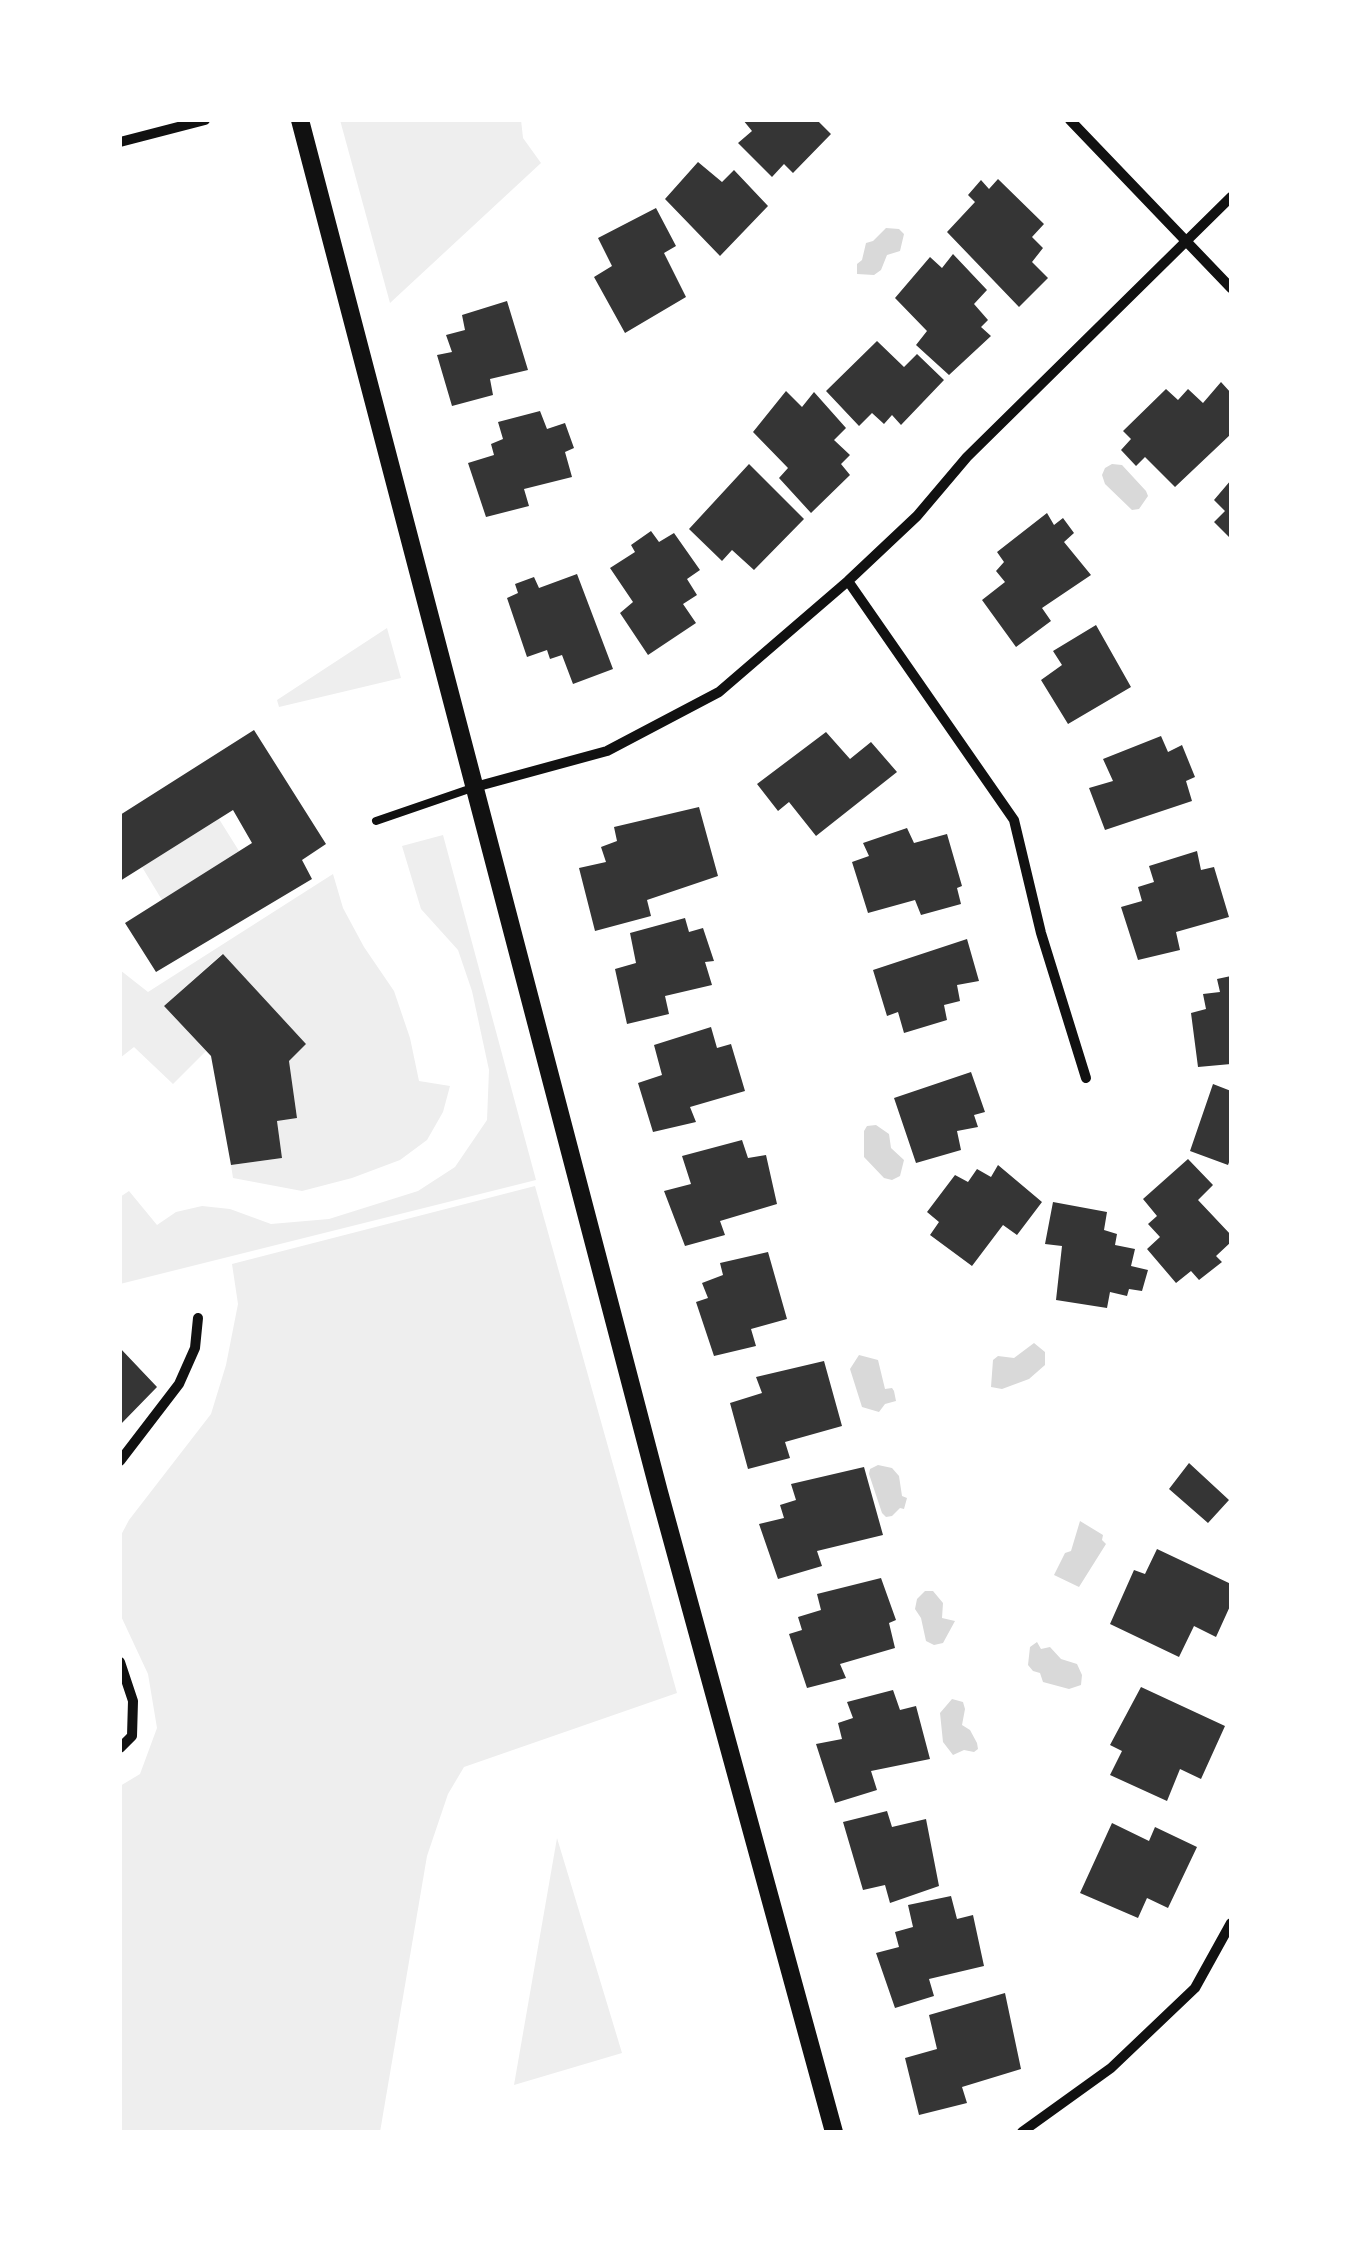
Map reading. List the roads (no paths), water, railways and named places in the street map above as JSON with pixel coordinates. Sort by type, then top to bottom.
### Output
[{"type":"street","points":[[120,142],[205,120]]},
{"type":"street","points":[[300,120],[658,1492],[834,2132]]},
{"type":"street","points":[[1070,120],[1231,288]]},
{"type":"street","points":[[475,787],[607,751],[719,692],[848,581],[916,516],[968,457],[1231,196]]},
{"type":"street","points":[[848,581],[1014,820],[1041,933],[1086,1078]]},
{"type":"street","points":[[120,1462],[179,1384],[195,1348],[198,1318]]},
{"type":"street","points":[[120,1662],[133,1701],[132,1736],[120,1748]]},
{"type":"street","points":[[1022,2132],[1111,2068],[1196,1988],[1231,1923]]},
{"type":"lane","points":[[376,821],[475,787]]}]
